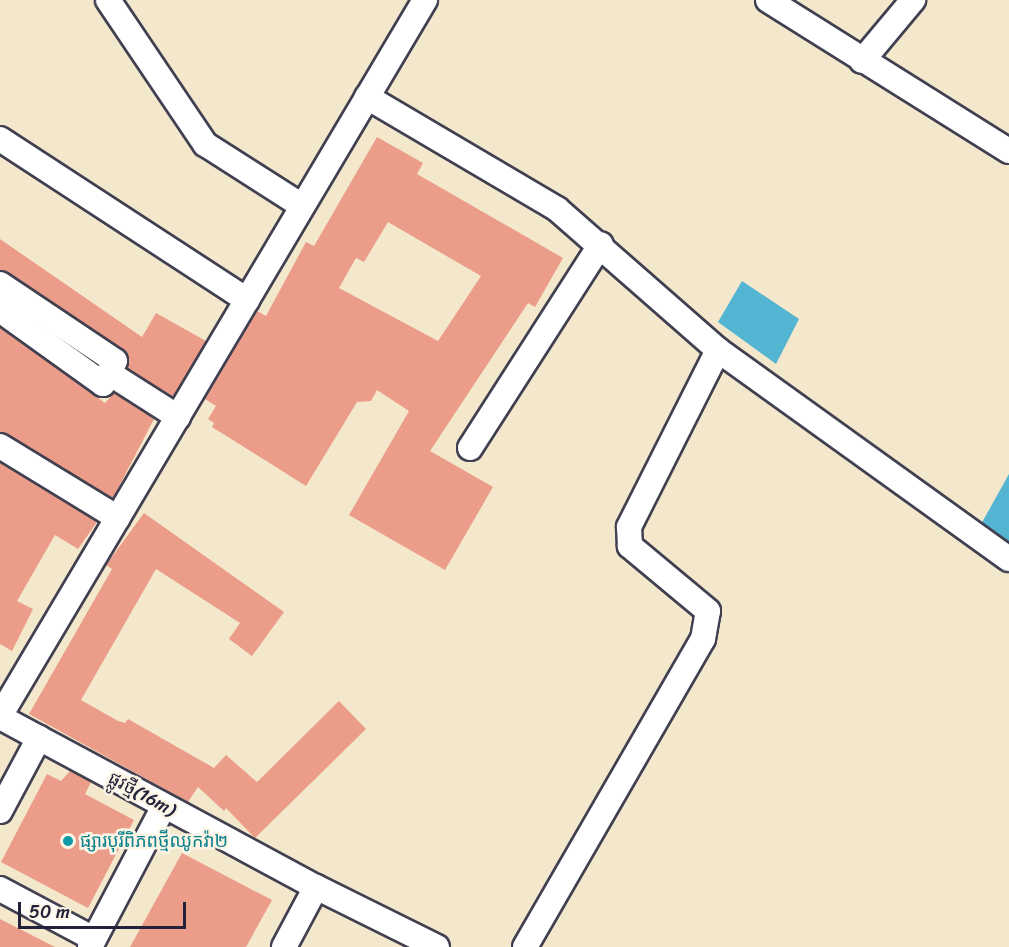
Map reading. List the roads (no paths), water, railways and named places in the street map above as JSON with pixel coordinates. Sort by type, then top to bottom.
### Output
[{"type":"street","points":[[108,0],[205,144],[302,206]]},
{"type":"street","points":[[0,717],[425,0]]},
{"type":"street","points":[[768,0],[1009,151]]},
{"type":"street","points":[[862,61],[913,0]]},
{"type":"street","points":[[367,98],[557,209],[601,244],[718,350],[1009,559]]},
{"type":"street","points":[[0,139],[247,300]]},
{"type":"street","points":[[470,448],[601,244]]},
{"type":"street","points":[[0,284],[115,361],[109,373],[99,384],[0,310]]},
{"type":"street","points":[[525,947],[703,639],[708,611],[630,546],[629,527],[718,350]]},
{"type":"street","points":[[109,373],[178,417]]},
{"type":"street","points":[[0,446],[118,518]]},
{"type":"street","name":"ផ្លូវថ្មី(16m)","points":[[0,717],[316,887],[437,947]]},
{"type":"street","points":[[0,811],[39,738]]},
{"type":"street","points":[[0,889],[92,943],[164,806]]},
{"type":"street","points":[[284,947],[316,887]]},
{"type":"water","points":[[742,281],[799,319],[776,364],[718,322]]},
{"type":"water","points":[[1009,474],[1009,545],[980,526]]},
{"type":"place","name":"ផ្សារបុរីពិភពថ្មីឈូកវ៉ា២","points":[[68,841]]}]
